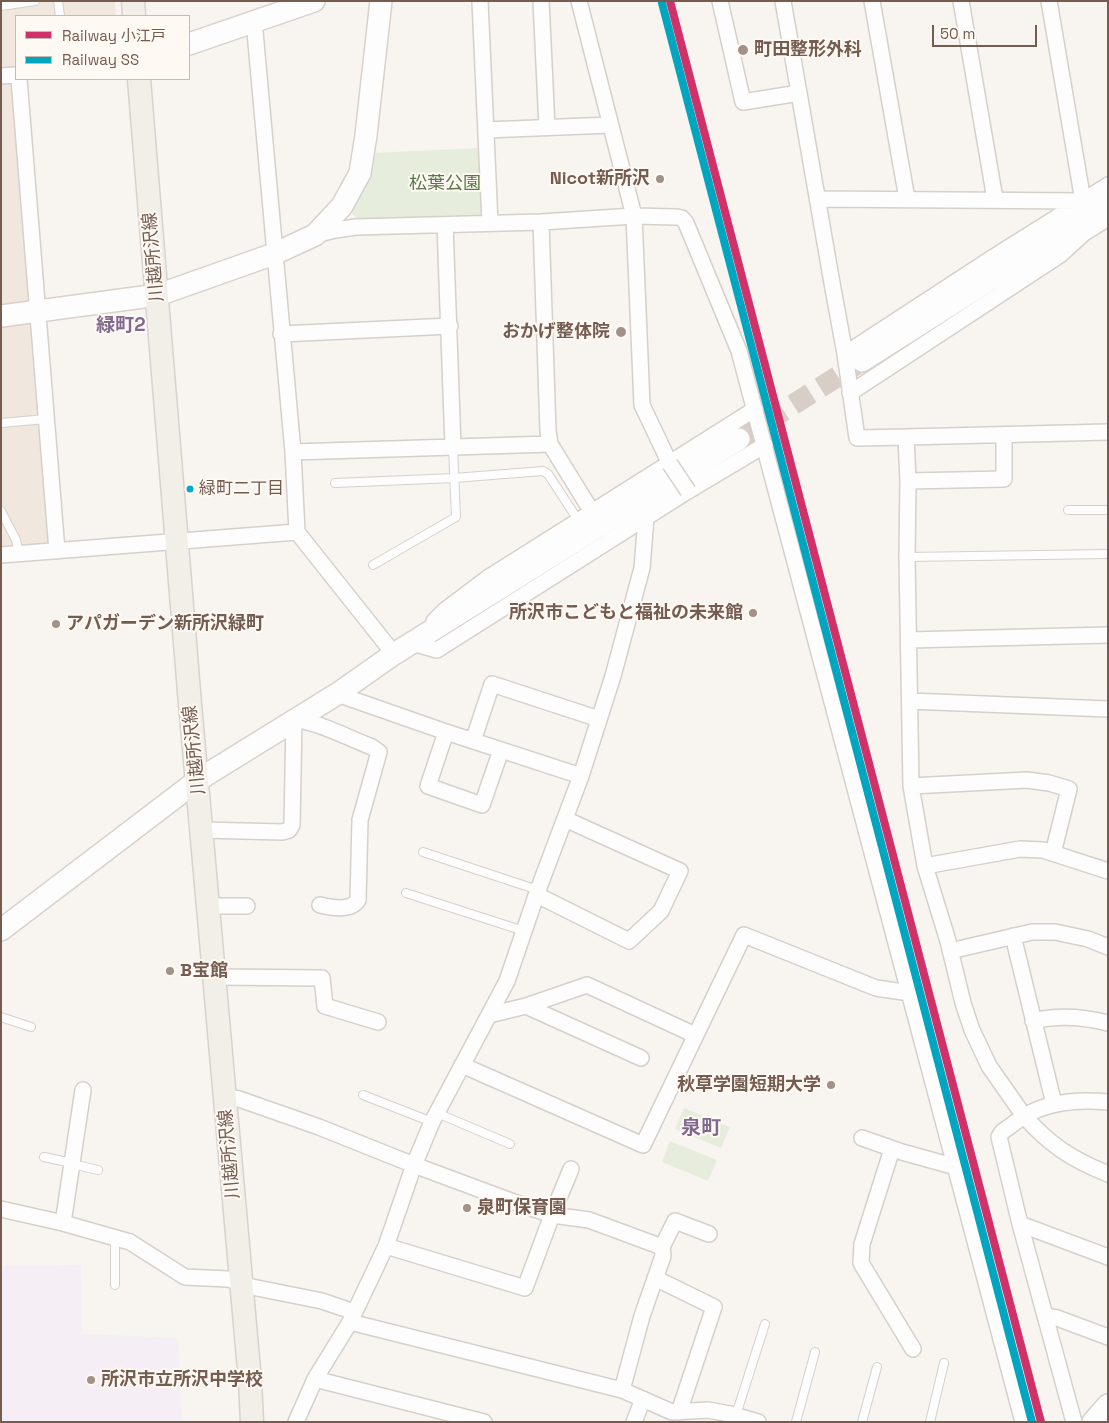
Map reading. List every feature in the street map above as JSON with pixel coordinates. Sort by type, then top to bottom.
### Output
[{"type":"main road","points":[[133,1],[134,15]]},
{"type":"main road","name":"川越所沢線","points":[[139,80],[224,1097],[242,1284],[252,1422]]},
{"type":"street","points":[[190,44],[314,1]]},
{"type":"street","points":[[315,235],[342,206],[360,173],[382,1]]},
{"type":"street","points":[[480,1],[490,223]]},
{"type":"street","points":[[541,1],[547,127]]},
{"type":"street","points":[[579,1],[634,216],[642,405],[670,464],[688,491]]},
{"type":"street","points":[[720,1],[743,102],[799,93]]},
{"type":"street","points":[[783,1],[832,283],[854,357],[850,393],[857,438],[1108,432]]},
{"type":"street","points":[[872,1],[906,199]]},
{"type":"street","points":[[961,1],[995,199]]},
{"type":"street","points":[[1049,1],[1082,201]]},
{"type":"street","points":[[254,22],[293,452],[297,532],[403,648],[437,650],[688,491],[765,445]]},
{"type":"street","points":[[1,76],[15,75]]},
{"type":"street","points":[[19,80],[57,551]]},
{"type":"street","points":[[486,130],[610,125]]},
{"type":"street","points":[[854,357],[1108,185]]},
{"type":"street","points":[[818,199],[1082,201]]},
{"type":"street","points":[[854,357],[1108,205]]},
{"type":"street","points":[[1,316],[158,295],[274,254],[315,235],[335,230],[541,222],[634,216],[677,216],[682,218],[686,223],[739,351],[1023,1422]]},
{"type":"street","points":[[850,393],[1060,255],[1083,234],[1108,218]]},
{"type":"street","points":[[541,222],[550,444],[592,512]]},
{"type":"street","points":[[444,225],[450,326],[453,447]]},
{"type":"street","points":[[281,334],[450,326]]},
{"type":"street","points":[[403,648],[444,611],[489,577],[755,409]]},
{"type":"street","points":[[908,481],[1004,479],[1004,435]]},
{"type":"street","points":[[906,437],[911,786],[925,866],[974,1037],[989,1066],[1024,1116],[1045,1138],[1063,1152],[1108,1174]]},
{"type":"street","points":[[1,930],[198,780],[337,694],[403,648],[739,439]]},
{"type":"street","points":[[293,452],[550,444]]},
{"type":"street","points":[[296,1422],[315,1379],[352,1317],[386,1246],[414,1165],[435,1117],[507,981],[537,892],[581,776],[599,718],[638,586],[642,568],[646,518]]},
{"type":"street","points":[[1,555],[297,532]]},
{"type":"street","points":[[909,640],[1108,635]]},
{"type":"street","points":[[473,741],[492,684],[599,718]]},
{"type":"street","points":[[337,694],[581,776]]},
{"type":"street","points":[[910,701],[1108,709]]},
{"type":"street","points":[[202,830],[282,832],[289,830],[292,825],[294,720]]},
{"type":"street","points":[[294,720],[313,722],[321,728],[372,747],[379,752],[360,820],[358,900],[350,908],[320,905]]},
{"type":"street","points":[[446,732],[428,786],[482,805],[501,750]]},
{"type":"street","points":[[911,786],[1027,780],[1049,783],[1069,789],[1053,853]]},
{"type":"street","points":[[537,892],[629,941],[661,912],[680,871],[565,819]]},
{"type":"street","points":[[925,866],[1020,849],[1043,850],[1108,871]]},
{"type":"street","points":[[209,906],[247,906]]},
{"type":"street","points":[[950,950],[1032,932],[1055,932],[1088,939],[1108,947]]},
{"type":"street","points":[[462,1065],[643,1145],[744,936],[876,988],[910,993]]},
{"type":"street","points":[[1013,936],[1054,1104]]},
{"type":"street","points":[[215,977],[322,978],[325,1006],[378,1022]]},
{"type":"street","points":[[489,1015],[526,1006],[587,985],[695,1035]]},
{"type":"street","points":[[526,1006],[641,1058]]},
{"type":"street","points":[[1034,1022],[1044,1019],[1068,1018],[1108,1023]]},
{"type":"street","points":[[63,1223],[83,1090]]},
{"type":"street","points":[[224,1097],[239,1099],[319,1127],[414,1165],[552,1215],[589,1220],[662,1247]]},
{"type":"street","points":[[1074,1422],[1020,1224],[999,1137],[1002,1132],[1036,1109],[1075,1100],[1108,1102]]},
{"type":"street","points":[[862,1138],[892,1149],[956,1167]]},
{"type":"street","points":[[892,1149],[862,1244],[862,1263],[913,1349]]},
{"type":"street","points":[[386,1246],[525,1288],[571,1169]]},
{"type":"street","points":[[1,1209],[63,1223],[130,1242],[185,1277],[228,1278],[242,1284],[322,1301],[352,1317],[622,1390],[672,1412],[708,1410],[758,1422]]},
{"type":"street","points":[[622,1390],[642,1316],[663,1256],[662,1247],[675,1221],[709,1234]]},
{"type":"street","points":[[1020,1224],[1108,1257]]},
{"type":"street","points":[[655,1278],[714,1307],[679,1412]]},
{"type":"street","points":[[1045,1316],[1057,1318],[1108,1337]]},
{"type":"street","points":[[315,1379],[484,1422]]},
{"type":"street","points":[[634,1422],[643,1399]]},
{"type":"street","points":[[1093,1422],[1108,1406]]},
{"type":"lane","points":[[1,6],[35,1]]},
{"type":"lane","points":[[58,1],[60,15]]},
{"type":"lane","points":[[1,423],[46,419]]},
{"type":"lane","points":[[373,565],[456,517],[453,447]]},
{"type":"lane","points":[[335,483],[454,478],[544,471],[548,474],[578,520]]},
{"type":"lane","points":[[1068,510],[1108,510]]},
{"type":"lane","points":[[1,511],[16,540],[20,553]]},
{"type":"lane","points":[[907,557],[1108,554]]},
{"type":"lane","points":[[423,852],[537,892]]},
{"type":"lane","points":[[406,893],[524,931]]},
{"type":"lane","points":[[1,1017],[31,1027]]},
{"type":"lane","points":[[362,1096],[435,1117],[510,1144]]},
{"type":"lane","points":[[44,1157],[98,1170]]},
{"type":"lane","points":[[115,1238],[115,1285]]},
{"type":"lane","points":[[731,1417],[765,1324]]},
{"type":"lane","points":[[796,1422],[815,1352]]},
{"type":"lane","points":[[930,1422],[944,1363]]},
{"type":"lane","points":[[862,1422],[877,1367]]},
{"type":"shaded area","points":[[1,1],[115,1],[116,15],[15,15],[15,67],[1,68]]},
{"type":"shaded area","points":[[9,83],[14,87],[30,296],[27,303],[1,306],[1,84]]},
{"type":"shaded area","points":[[28,320],[32,324],[50,542],[46,545],[1,549],[1,324]]},
{"type":"shaded area","name":"所沢市立所沢中学校","points":[[81,1265],[82,1334],[178,1338],[182,1422],[1,1422],[1,1266]]},
{"type":"green space","name":"松葉公園","points":[[478,148],[483,213],[480,217],[359,220],[352,214],[354,205],[364,187],[373,153]]},
{"type":"green space","points":[[684,1108],[730,1127],[721,1148],[675,1129]]},
{"type":"green space","points":[[670,1141],[717,1160],[708,1181],[662,1162]]},
{"type":"tunnel","points":[[739,439],[862,361]]},
{"type":"rail line","name":"小江戸","points":[[670,1],[1041,1422]]},
{"type":"rail line","name":"SS","points":[[662,3],[1032,1422]]},
{"type":"place","name":"町田整形外科","points":[[743,50]]},
{"type":"place","name":"Nicot新所沢","points":[[660,179]]},
{"type":"place","name":"おかげ整体院","points":[[621,332]]},
{"type":"place","name":"緑町二丁目","points":[[190,489]]},
{"type":"place","name":"所沢市こどもと福祉の未来館","points":[[753,613]]},
{"type":"place","name":"アパガーデン新所沢緑町","points":[[56,624]]},
{"type":"place","name":"B宝館","points":[[170,971]]},
{"type":"place","name":"秋草学園短期大学","points":[[831,1085]]},
{"type":"place","name":"泉町保育園","points":[[467,1208]]},
{"type":"place","name":"所沢市立所沢中学校","points":[[91,1380]]},
{"type":"district","name":"緑町2","points":[[121,326]]},
{"type":"district","name":"泉町","points":[[701,1129]]}]
